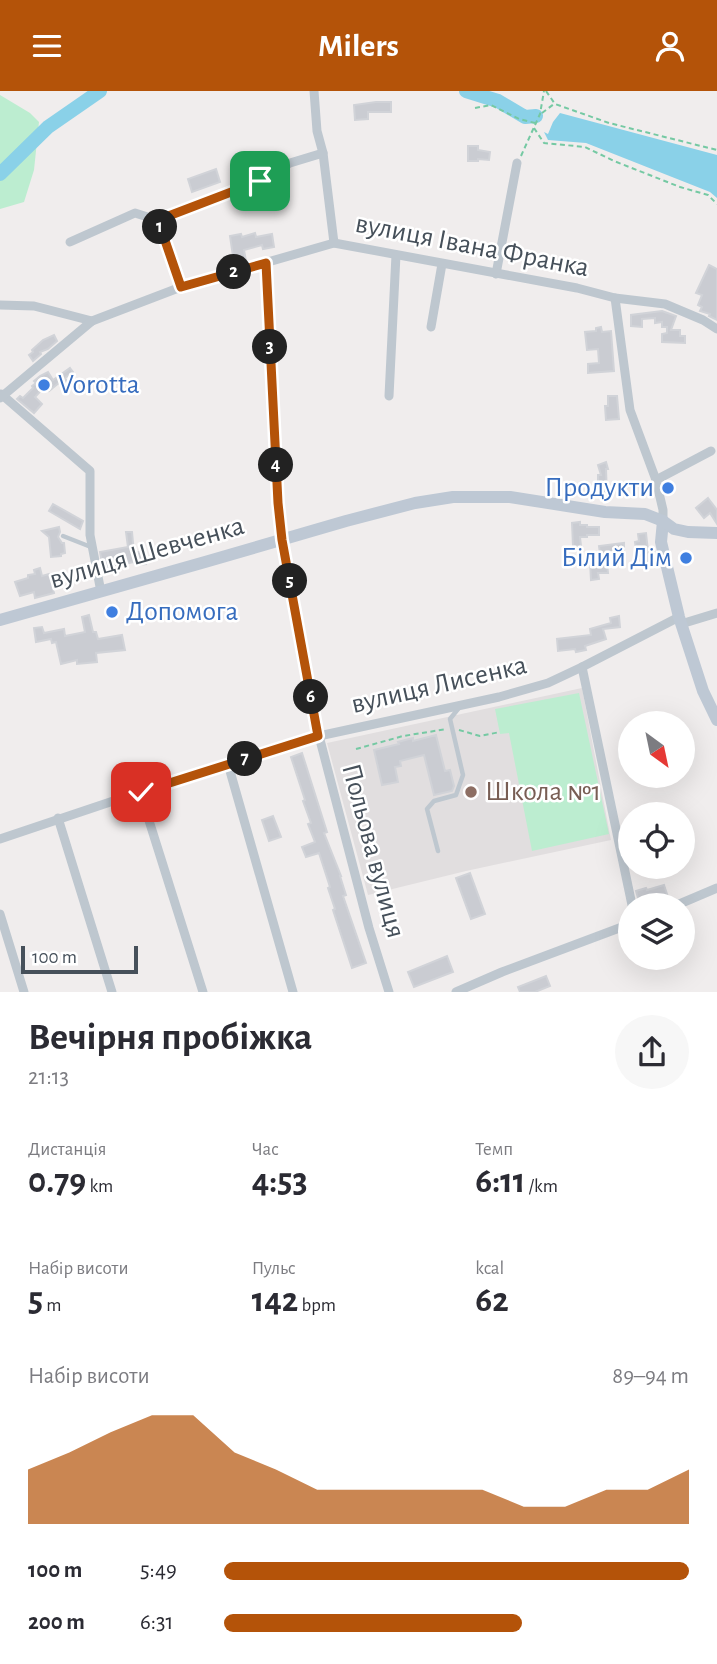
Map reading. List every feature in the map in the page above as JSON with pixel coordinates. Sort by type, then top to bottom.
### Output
[{"type":"street","points":[[314,91],[317,131],[323,153],[334,243]]},
{"type":"street","points":[[70,242],[135,213],[158,220],[260,181],[290,163],[323,153]]},
{"type":"street","points":[[496,274],[517,163]]},
{"type":"street","points":[[158,220],[181,287]]},
{"type":"street","name":"вулиця Івана Франка","points":[[1,396],[92,321],[181,287],[334,243],[578,288],[615,298],[665,304],[717,329]]},
{"type":"street","points":[[389,396],[396,255]]},
{"type":"street","name":"Польова вулиця","points":[[266,263],[282,540],[318,736],[369,928],[389,992]]},
{"type":"street","points":[[431,327],[442,264]]},
{"type":"street","points":[[615,298],[630,410],[656,480],[663,510],[662,542],[680,620],[703,691],[717,720]]},
{"type":"street","points":[[0,305],[34,306],[92,321]]},
{"type":"street","points":[[1,396],[90,471],[91,547],[101,592]]},
{"type":"street","points":[[656,480],[711,451]]},
{"type":"street","name":"вулиця Шевченка","points":[[0,620],[346,521],[415,503],[453,497],[510,497],[605,512],[645,514],[674,529],[717,533]]},
{"type":"street","name":"вулиця Лисенка","points":[[0,839],[58,818],[318,736],[499,697],[548,683],[680,620],[717,613]]},
{"type":"street","points":[[582,667],[629,893]]},
{"type":"street","points":[[228,764],[293,992]]},
{"type":"street","points":[[141,792],[203,992]]},
{"type":"street","points":[[58,818],[112,992]]},
{"type":"street","points":[[695,897],[717,888]]},
{"type":"street","points":[[0,914],[24,992]]},
{"type":"street","points":[[456,992],[618,928]]},
{"type":"lane","points":[[63,536],[91,547]]},
{"type":"lane","points":[[438,851],[427,809],[434,801],[456,795],[463,775],[450,719],[461,705]]},
{"type":"path","points":[[545,91],[555,104],[609,123],[717,150]]},
{"type":"path","points":[[524,152],[540,114],[545,91]]},
{"type":"path","points":[[540,114],[555,104]]},
{"type":"path","points":[[475,109],[491,105],[536,124]]},
{"type":"path","points":[[534,128],[544,143],[585,147],[680,187],[708,195],[717,204]]},
{"type":"path","points":[[356,749],[403,736],[452,728],[480,736],[500,732]]},
{"type":"shaded area","name":"Школа №1","points":[[582,688],[611,840],[368,895],[327,743]]},
{"type":"green space","points":[[0,95],[30,113],[39,122],[34,170],[24,202],[0,209]]},
{"type":"green space","points":[[579,693],[609,834],[532,851],[509,733],[500,734],[495,709]]},
{"type":"water","points":[[560,113],[717,155],[717,198],[710,192],[586,143],[548,140],[544,132],[548,134]]},
{"type":"building","points":[[391,102],[391,112],[368,112],[368,119],[355,120],[354,105]]},
{"type":"building","points":[[468,146],[478,146],[478,150],[490,152],[489,160],[468,161]]},
{"type":"building","points":[[216,169],[220,182],[192,192],[188,179]]},
{"type":"building","points":[[255,233],[256,237],[272,234],[274,247],[263,249],[262,245],[244,250],[246,261],[234,263],[230,236],[241,234],[242,237]]},
{"type":"building","points":[[709,265],[717,269],[717,320],[700,311],[702,307],[698,305],[702,295],[696,293]]},
{"type":"building","points":[[662,311],[676,316],[671,330],[680,330],[680,336],[685,336],[685,343],[662,342],[662,334],[667,333],[667,327],[662,327],[662,322],[655,323],[655,318],[642,319],[642,327],[631,326],[631,315]]},
{"type":"building","points":[[601,327],[602,332],[611,331],[614,371],[588,373],[588,364],[599,363],[598,349],[587,350],[585,332],[596,331],[596,328]]},
{"type":"building","points":[[54,335],[57,341],[40,352],[33,361],[29,355],[32,350]]},
{"type":"building","points":[[70,368],[73,372],[65,378],[68,383],[63,386],[60,382],[49,391],[45,386],[35,397],[42,404],[34,413],[17,399],[20,396],[23,398],[33,388],[36,383],[34,381],[40,376],[48,372],[53,380]]},
{"type":"building","points":[[608,396],[617,396],[619,419],[606,420],[605,406],[608,406]]},
{"type":"building","points":[[606,462],[607,496],[598,497],[598,475],[601,475],[598,465]]},
{"type":"building","points":[[708,498],[717,510],[717,524],[710,513],[704,518],[696,508]]},
{"type":"building","points":[[53,504],[83,521],[80,529],[49,511]]},
{"type":"building","points":[[580,522],[580,525],[587,527],[599,527],[599,535],[580,537],[581,546],[573,546],[572,523]]},
{"type":"building","points":[[59,527],[58,537],[64,543],[65,553],[51,557],[49,537],[42,531]]},
{"type":"building","points":[[126,532],[132,532],[134,553],[144,551],[146,564],[135,565],[134,562],[103,568],[100,552],[128,547]]},
{"type":"building","points":[[646,533],[648,551],[654,550],[656,561],[648,563],[647,555],[637,556],[635,542],[639,541],[638,534]]},
{"type":"building","points":[[624,543],[624,555],[615,555],[616,562],[607,563],[608,573],[598,573],[599,579],[591,580],[590,562],[601,561],[599,546]]},
{"type":"building","points":[[40,568],[42,576],[49,574],[54,593],[35,598],[34,592],[20,596],[15,582],[28,578],[28,575],[35,574],[34,570]]},
{"type":"building","points":[[89,615],[93,632],[96,632],[98,639],[122,635],[125,650],[96,653],[97,662],[77,664],[77,660],[61,664],[56,642],[52,643],[51,639],[36,642],[34,628],[42,627],[44,633],[64,629],[65,636],[85,632],[82,617]]},
{"type":"building","points":[[619,616],[620,627],[603,629],[606,639],[585,646],[586,650],[558,651],[557,639],[591,635],[590,629],[611,623],[610,618]]},
{"type":"building","points":[[436,735],[445,771],[450,770],[454,786],[452,791],[434,795],[424,755],[400,761],[401,766],[395,767],[398,782],[382,785],[374,750],[413,738],[413,741]]},
{"type":"building","points":[[302,753],[327,832],[324,833],[341,876],[346,895],[343,896],[366,963],[352,968],[333,910],[335,909],[328,888],[330,887],[319,853],[306,857],[302,847],[315,842],[291,757]]},
{"type":"building","points":[[273,816],[281,837],[269,841],[262,820]]},
{"type":"building","points":[[470,873],[485,914],[471,919],[456,878]]},
{"type":"building","points":[[664,885],[667,893],[636,891]]},
{"type":"building","points":[[447,956],[453,972],[414,987],[408,972]]},
{"type":"building","points":[[546,976],[550,986],[535,992],[520,992],[518,987]]},
{"type":"waterway","points":[[0,174],[48,127],[100,91]]},
{"type":"waterway","points":[[466,91],[498,101],[525,117],[536,116]]},
{"type":"place","name":"Vorotta","points":[[44,385]]},
{"type":"place","name":"Продукти","points":[[668,488]]},
{"type":"place","name":"Білий Дім","points":[[686,558]]},
{"type":"place","name":"Допомога","points":[[112,612]]},
{"type":"place","name":"Школа №1","points":[[471,792]]},
{"type":"route","points":[[141,792],[318,736],[282,540],[266,263],[181,287],[158,220],[260,181]]}]
